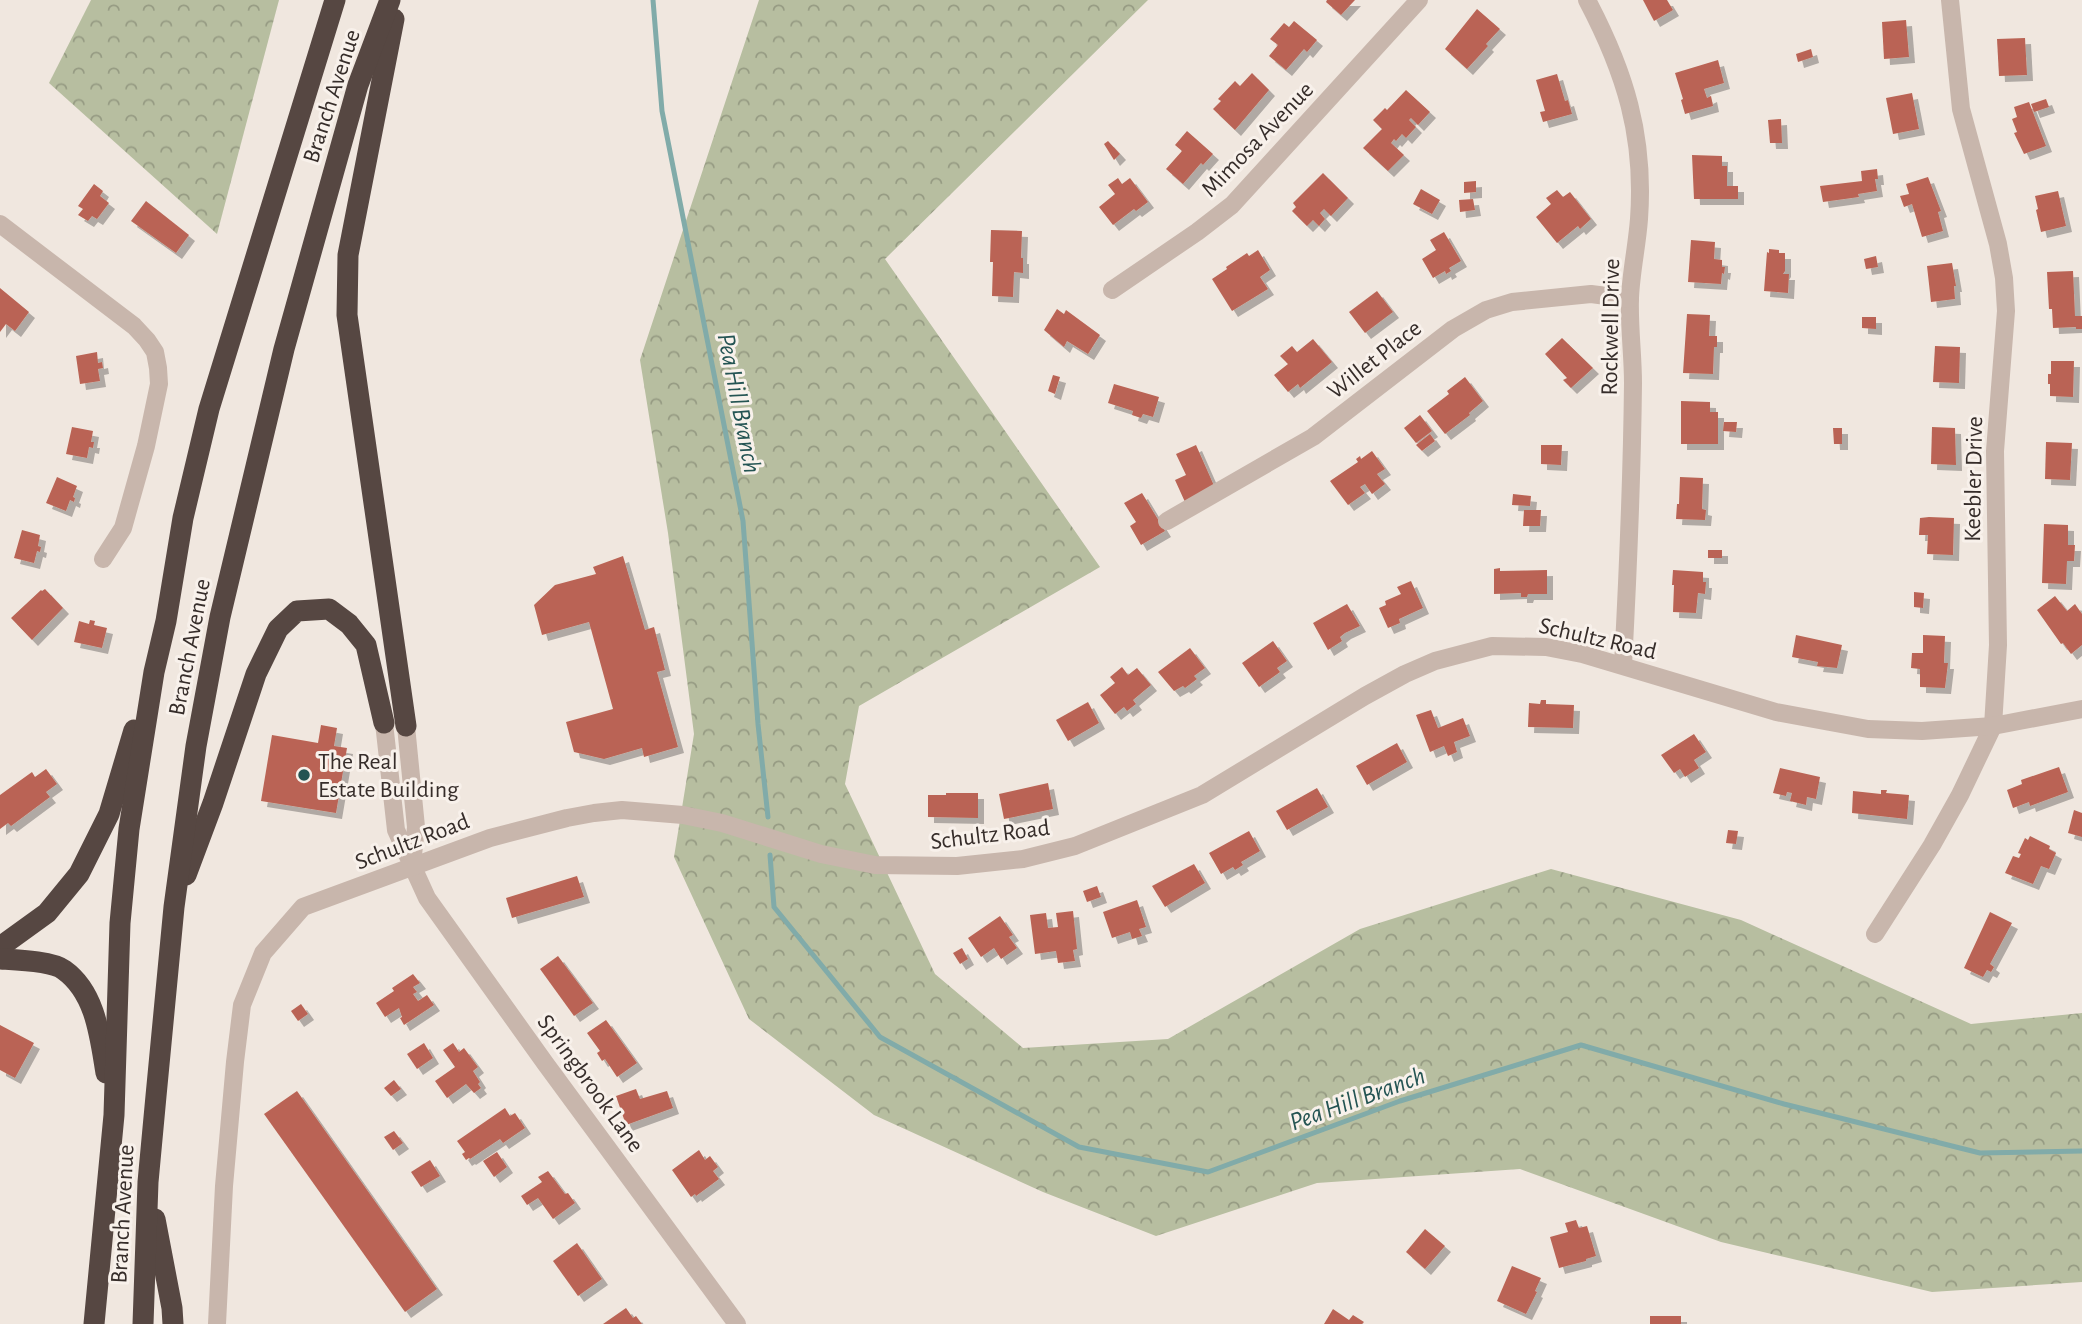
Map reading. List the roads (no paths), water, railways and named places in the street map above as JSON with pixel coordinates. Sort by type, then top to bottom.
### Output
[{"type":"highway","name":"Branch Avenue","points":[[94,1324],[114,1115],[120,923],[129,829],[154,672],[166,621],[183,518],[209,409],[335,0]]},
{"type":"highway","name":"Branch Avenue","points":[[143,1324],[148,1182],[174,906],[196,746],[220,617],[284,349],[358,85],[390,0]]},
{"type":"highway","points":[[397,0],[348,256],[347,315],[406,726]]},
{"type":"highway","points":[[174,906],[213,803],[256,674],[278,629],[297,611],[329,609],[349,624],[366,645],[384,723]]},
{"type":"highway","points":[[0,947],[47,913],[79,874],[110,814],[166,621]]},
{"type":"highway","points":[[0,959],[31,961],[63,969],[86,993],[99,1029],[114,1115]]},
{"type":"highway","points":[[148,1182],[173,1308],[173,1324]]},
{"type":"street","name":"Mimosa Avenue","points":[[1112,290],[1233,205],[1419,0]]},
{"type":"street","name":"Rockwell Drive","points":[[1587,0],[1604,32],[1625,87],[1639,159],[1639,218],[1630,299],[1633,379],[1630,528],[1623,665]]},
{"type":"street","name":"Keebler Drive","points":[[1875,934],[1932,845],[1960,795],[1993,726],[1998,645],[1995,452],[2006,312],[2004,278],[1998,244],[1961,110],[1950,0]]},
{"type":"street","points":[[0,224],[119,313],[147,340],[155,352],[159,384],[155,408],[120,536],[103,559]]},
{"type":"street","name":"Willet Place","points":[[1167,521],[1313,438],[1453,329],[1486,310],[1512,302],[1591,294],[1630,299]]},
{"type":"street","name":"Schultz Road","points":[[217,1324],[224,1186],[236,1051],[242,1005],[263,953],[303,907],[490,838],[568,818],[622,810],[683,815],[722,823],[821,854],[858,862],[935,867],[1023,859],[1076,846],[1202,795],[1364,696],[1436,661],[1492,646],[1546,647],[1623,665],[1776,712],[1868,729],[1922,731],[1993,726],[2082,709]]},
{"type":"street","name":"Springbrook Lane","points":[[384,723],[396,830],[427,898],[737,1324]]},
{"type":"street","points":[[406,726],[416,827],[412,867]]},
{"type":"waterway","name":"Pea Hill Branch","points":[[653,0],[662,111],[743,521],[758,724],[768,817]]},
{"type":"waterway","name":"Pea Hill Branch","points":[[770,855],[774,907],[880,1037],[1079,1147],[1208,1172],[1400,1101],[1581,1045],[1784,1104],[1980,1153],[2082,1151]]},
{"type":"place","name":"The Real Estate Building","points":[[304,775]]}]
